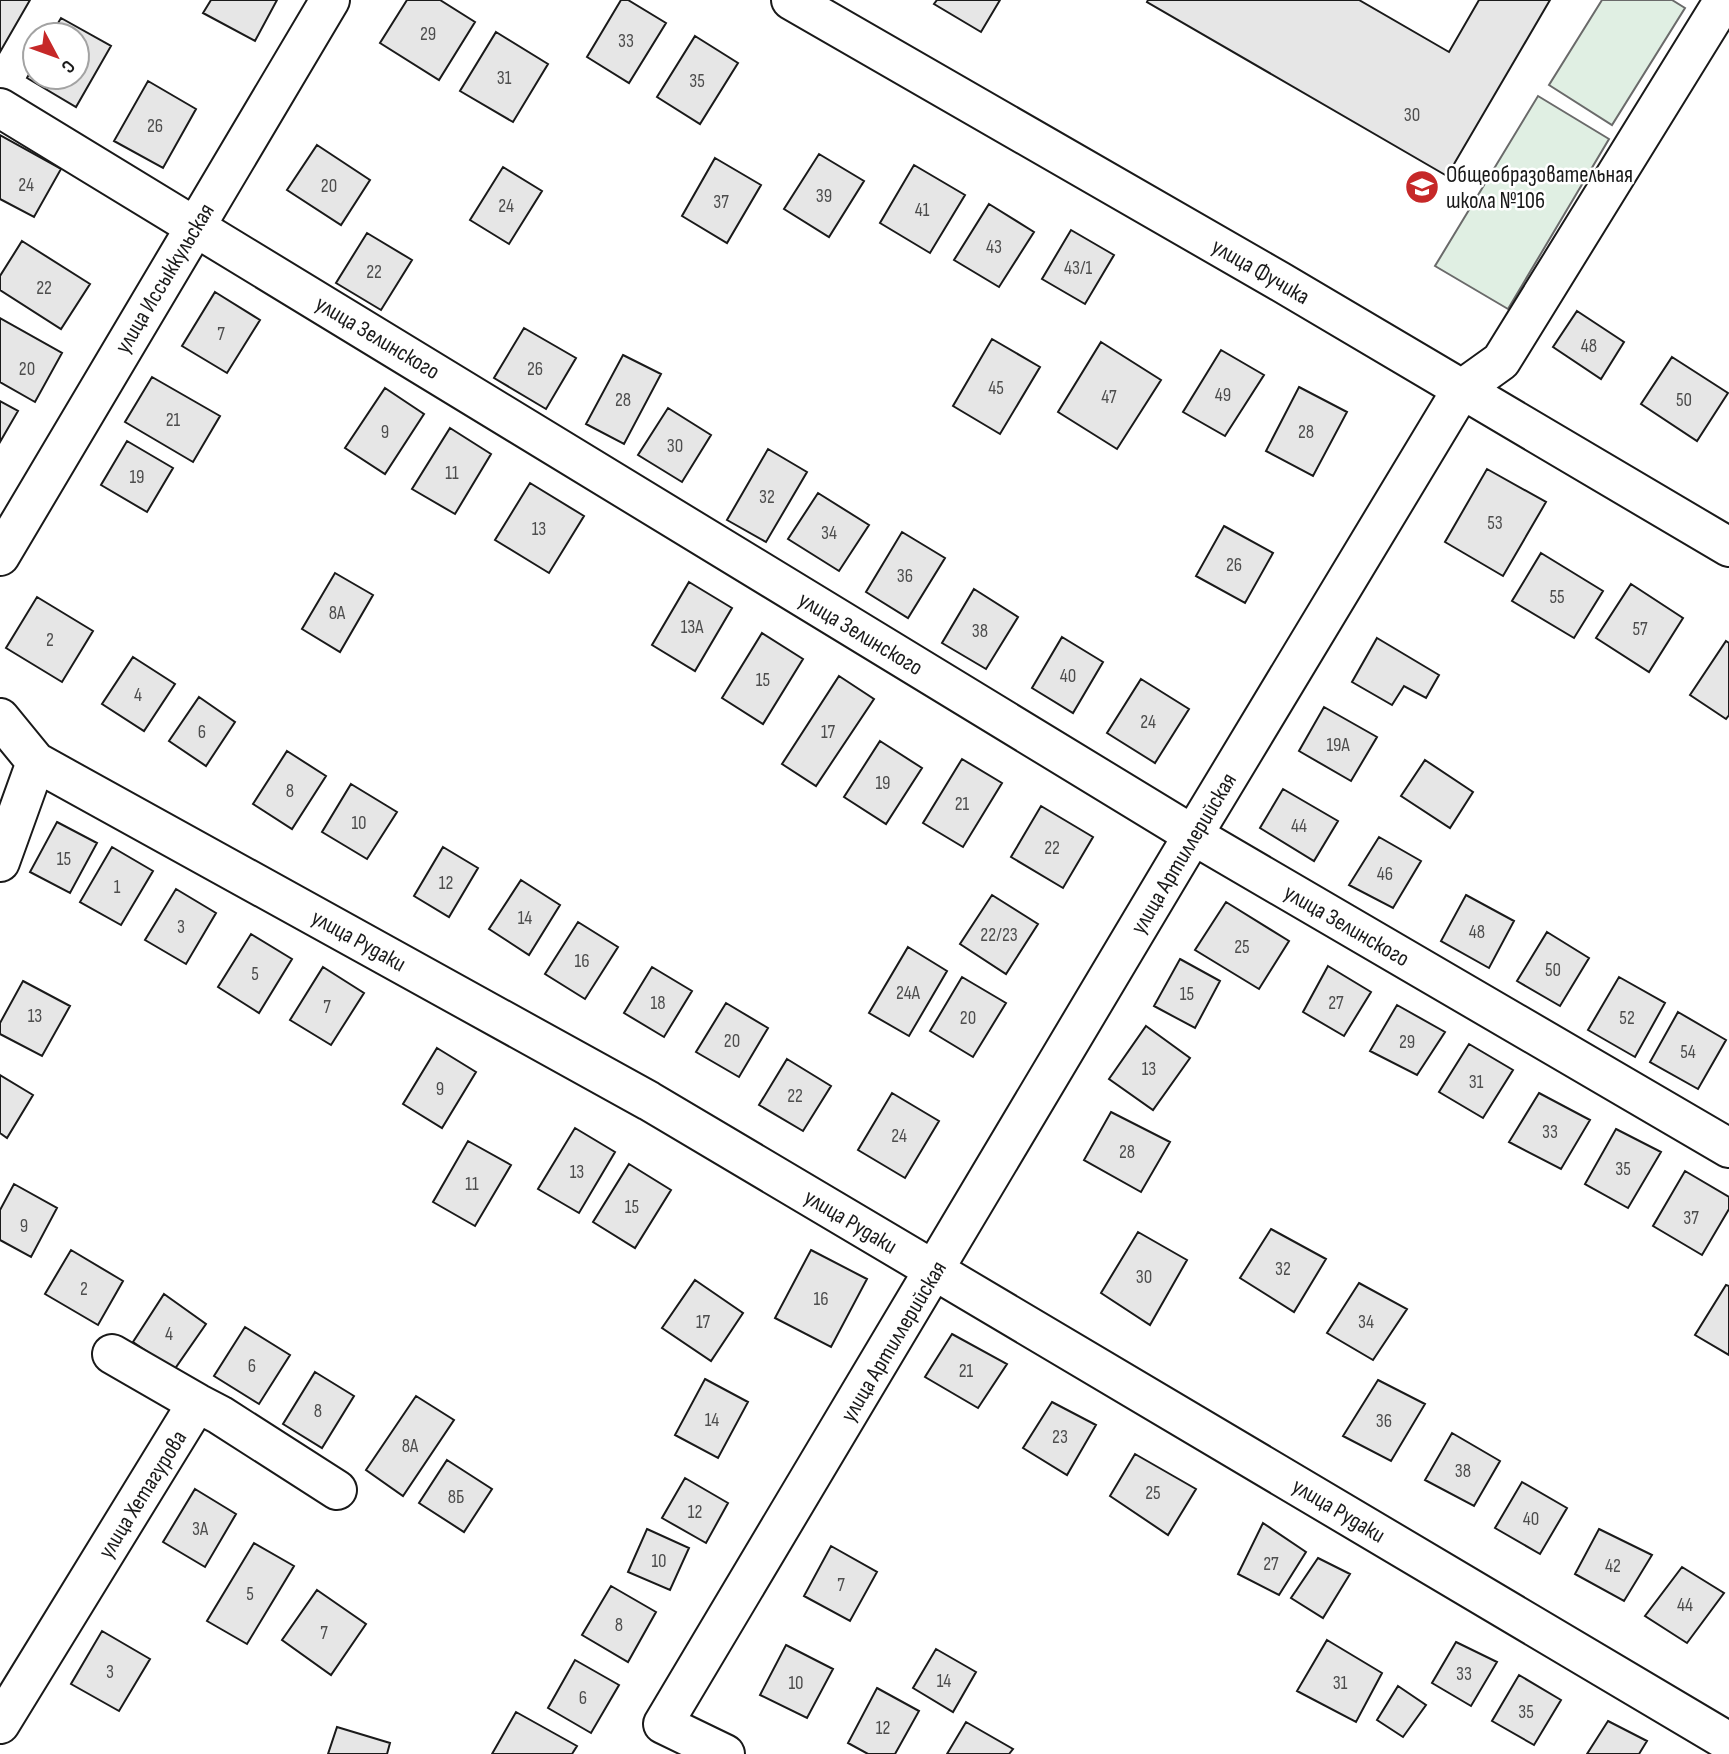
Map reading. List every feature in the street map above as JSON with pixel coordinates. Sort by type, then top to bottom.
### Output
[{"type":"street","name":"улица Иссыккульская","points":[[0,556],[330,0]]},
{"type":"street","name":"улица Фучика","points":[[791,0],[1279,281],[1729,547]]},
{"type":"street","name":"улица Артиллерийская","points":[[725,1754],[663,1724],[1462,389],[1501,361],[1724,0]]},
{"type":"street","name":"улица Зелинского","points":[[0,108],[1193,835],[1729,1148]]},
{"type":"street","points":[[0,718],[36,762],[0,862]]},
{"type":"street","name":"улица Рудаки","points":[[36,762],[649,1101],[1729,1742]]},
{"type":"street","points":[[112,1354],[197,1403]]},
{"type":"street","name":"улица Хетагурова","points":[[0,1724],[197,1403],[337,1490]]},
{"type":"green space","points":[[1602,0],[1672,0],[1685,8],[1612,125],[1549,85]]},
{"type":"green space","points":[[1538,96],[1609,139],[1508,309],[1435,266]]},
{"type":"building","points":[[0,0],[30,0],[0,52]]},
{"type":"building","points":[[211,0],[277,0],[255,41],[203,13]]},
{"type":"building","points":[[407,0],[440,0],[475,22],[439,80],[380,43]]},
{"type":"building","points":[[621,0],[628,0],[666,23],[629,83],[587,57]]},
{"type":"building","points":[[937,0],[1000,0],[981,32],[934,4]]},
{"type":"building","points":[[1359,0],[1449,52],[1479,0],[1550,0],[1447,176],[1147,2]]},
{"type":"building","points":[[496,32],[548,64],[513,122],[460,91]]},
{"type":"building","points":[[91,35],[111,46],[91,81]]},
{"type":"building","points":[[695,36],[738,63],[700,124],[657,97]]},
{"type":"building","points":[[148,81],[196,109],[163,168],[114,141]]},
{"type":"building","points":[[49,91],[85,91],[76,107]]},
{"type":"building","points":[[0,135],[61,169],[34,217],[0,199]]},
{"type":"building","points":[[317,145],[370,180],[341,225],[287,190]]},
{"type":"building","points":[[819,154],[864,181],[829,237],[784,209]]},
{"type":"building","points":[[715,158],[761,185],[727,243],[682,216]]},
{"type":"building","points":[[914,165],[965,195],[930,253],[880,223]]},
{"type":"building","points":[[503,167],[542,191],[509,244],[470,220]]},
{"type":"building","points":[[989,204],[1034,232],[999,287],[954,260]]},
{"type":"building","points":[[1071,230],[1114,255],[1085,304],[1042,279]]},
{"type":"building","points":[[367,233],[412,260],[381,310],[336,283]]},
{"type":"building","points":[[22,241],[90,284],[61,329],[0,290],[0,276]]},
{"type":"building","points":[[215,292],[260,320],[227,373],[182,346]]},
{"type":"building","points":[[1577,311],[1624,342],[1601,379],[1553,347]]},
{"type":"building","points":[[0,318],[62,353],[35,402],[0,382]]},
{"type":"building","points":[[524,328],[576,358],[546,409],[494,378]]},
{"type":"building","points":[[992,339],[1040,367],[1000,434],[953,406]]},
{"type":"building","points":[[1101,342],[1161,380],[1117,449],[1058,412]]},
{"type":"building","points":[[1221,350],[1264,375],[1225,436],[1183,412]]},
{"type":"building","points":[[623,355],[661,374],[624,444],[586,424]]},
{"type":"building","points":[[1672,357],[1728,393],[1697,441],[1641,404]]},
{"type":"building","points":[[152,377],[220,416],[193,462],[125,422]]},
{"type":"building","points":[[1299,387],[1347,412],[1313,476],[1266,451]]},
{"type":"building","points":[[385,388],[424,414],[385,474],[345,448]]},
{"type":"building","points":[[0,401],[18,411],[0,442]]},
{"type":"building","points":[[668,408],[711,435],[682,482],[638,455]]},
{"type":"building","points":[[450,428],[491,454],[455,514],[412,489]]},
{"type":"building","points":[[127,441],[173,468],[147,512],[101,485]]},
{"type":"building","points":[[768,449],[807,472],[766,542],[727,520]]},
{"type":"building","points":[[1487,469],[1546,502],[1503,576],[1445,542]]},
{"type":"building","points":[[530,483],[584,516],[549,573],[495,540]]},
{"type":"building","points":[[818,493],[869,525],[839,571],[788,539]]},
{"type":"building","points":[[1224,526],[1273,553],[1245,603],[1196,576]]},
{"type":"building","points":[[902,532],[945,558],[908,618],[866,592]]},
{"type":"building","points":[[1541,553],[1603,591],[1574,638],[1512,601]]},
{"type":"building","points":[[335,573],[373,595],[340,652],[302,629]]},
{"type":"building","points":[[689,582],[732,608],[695,671],[652,645]]},
{"type":"building","points":[[1631,584],[1683,618],[1649,672],[1596,638]]},
{"type":"building","points":[[974,589],[1018,617],[986,669],[942,643]]},
{"type":"building","points":[[37,597],[93,631],[62,682],[6,648]]},
{"type":"building","points":[[762,633],[803,659],[763,724],[722,698]]},
{"type":"building","points":[[1062,637],[1103,662],[1073,713],[1032,688]]},
{"type":"building","points":[[1377,638],[1439,675],[1426,698],[1404,686],[1392,705],[1352,682]]},
{"type":"building","points":[[1726,641],[1729,643],[1729,715],[1726,719],[1690,695]]},
{"type":"building","points":[[133,657],[175,684],[144,731],[102,704]]},
{"type":"building","points":[[839,676],[874,699],[816,786],[782,764]]},
{"type":"building","points":[[1141,679],[1189,709],[1155,763],[1107,733]]},
{"type":"building","points":[[199,697],[235,722],[206,766],[169,741]]},
{"type":"building","points":[[1324,707],[1377,737],[1351,781],[1299,751]]},
{"type":"building","points":[[880,741],[922,768],[886,824],[844,797]]},
{"type":"building","points":[[287,751],[326,776],[292,829],[253,804]]},
{"type":"building","points":[[962,759],[1002,783],[963,847],[923,823]]},
{"type":"building","points":[[1425,760],[1473,792],[1450,828],[1401,796]]},
{"type":"building","points":[[351,784],[397,812],[367,859],[322,832]]},
{"type":"building","points":[[1283,789],[1338,821],[1314,861],[1260,828]]},
{"type":"building","points":[[1041,806],[1093,837],[1063,888],[1011,857]]},
{"type":"building","points":[[57,822],[97,843],[70,893],[30,872]]},
{"type":"building","points":[[1379,837],[1421,861],[1393,908],[1349,885]]},
{"type":"building","points":[[112,847],[153,871],[121,925],[80,902]]},
{"type":"building","points":[[443,847],[478,868],[449,917],[414,896]]},
{"type":"building","points":[[521,880],[560,905],[529,955],[489,929]]},
{"type":"building","points":[[176,889],[216,913],[186,964],[145,940]]},
{"type":"building","points":[[992,895],[1038,924],[1006,974],[960,944]]},
{"type":"building","points":[[1466,895],[1514,921],[1489,968],[1441,941]]},
{"type":"building","points":[[1226,902],[1289,941],[1259,989],[1195,950]]},
{"type":"building","points":[[578,922],[618,947],[585,999],[545,974]]},
{"type":"building","points":[[1547,932],[1589,958],[1560,1006],[1517,981]]},
{"type":"building","points":[[251,934],[292,959],[259,1013],[218,987]]},
{"type":"building","points":[[908,947],[947,971],[909,1036],[869,1013]]},
{"type":"building","points":[[1180,959],[1220,981],[1195,1028],[1154,1006]]},
{"type":"building","points":[[1328,966],[1371,992],[1344,1036],[1303,1012]]},
{"type":"building","points":[[323,967],[364,993],[331,1045],[290,1020]]},
{"type":"building","points":[[652,967],[692,991],[664,1037],[624,1013]]},
{"type":"building","points":[[962,977],[1006,1003],[973,1057],[930,1031]]},
{"type":"building","points":[[1619,977],[1665,1003],[1635,1057],[1588,1030]]},
{"type":"building","points":[[23,981],[70,1006],[42,1056],[0,1034],[0,1023]]},
{"type":"building","points":[[726,1003],[768,1028],[739,1077],[696,1052]]},
{"type":"building","points":[[1397,1005],[1445,1032],[1417,1075],[1370,1051]]},
{"type":"building","points":[[1678,1012],[1726,1040],[1698,1089],[1650,1062]]},
{"type":"building","points":[[1146,1026],[1190,1058],[1153,1110],[1109,1079]]},
{"type":"building","points":[[1469,1044],[1513,1070],[1483,1118],[1439,1092]]},
{"type":"building","points":[[437,1048],[476,1072],[442,1128],[403,1104]]},
{"type":"building","points":[[787,1059],[831,1086],[803,1131],[759,1105]]},
{"type":"building","points":[[0,1075],[33,1095],[7,1138],[0,1133]]},
{"type":"building","points":[[892,1093],[939,1121],[905,1178],[858,1150]]},
{"type":"building","points":[[1539,1093],[1590,1120],[1561,1169],[1509,1142]]},
{"type":"building","points":[[1111,1112],[1170,1142],[1141,1192],[1084,1160]]},
{"type":"building","points":[[575,1128],[615,1152],[579,1213],[538,1189]]},
{"type":"building","points":[[1616,1129],[1661,1152],[1628,1208],[1585,1184]]},
{"type":"building","points":[[468,1141],[511,1165],[475,1226],[433,1202]]},
{"type":"building","points":[[629,1164],[671,1190],[635,1248],[593,1222]]},
{"type":"building","points":[[1685,1171],[1729,1197],[1729,1209],[1702,1255],[1653,1226]]},
{"type":"building","points":[[14,1184],[57,1208],[31,1257],[0,1240],[0,1210]]},
{"type":"building","points":[[1271,1229],[1326,1259],[1294,1312],[1240,1278]]},
{"type":"building","points":[[1138,1232],[1187,1260],[1150,1325],[1101,1293]]},
{"type":"building","points":[[71,1250],[123,1281],[98,1325],[45,1294]]},
{"type":"building","points":[[811,1250],[867,1279],[831,1347],[775,1318]]},
{"type":"building","points":[[695,1280],[743,1313],[711,1361],[662,1328]]},
{"type":"building","points":[[1359,1283],[1407,1309],[1373,1360],[1327,1333]]},
{"type":"building","points":[[1726,1285],[1729,1286],[1729,1355],[1695,1335]]},
{"type":"building","points":[[164,1294],[206,1324],[174,1370],[133,1342]]},
{"type":"building","points":[[245,1327],[290,1355],[259,1404],[214,1376]]},
{"type":"building","points":[[952,1334],[1007,1364],[978,1408],[925,1377]]},
{"type":"building","points":[[315,1372],[354,1396],[322,1448],[283,1424]]},
{"type":"building","points":[[705,1379],[748,1402],[718,1458],[675,1435]]},
{"type":"building","points":[[1378,1380],[1425,1404],[1391,1461],[1343,1436]]},
{"type":"building","points":[[416,1396],[454,1420],[403,1496],[366,1470]]},
{"type":"building","points":[[1052,1402],[1096,1425],[1067,1475],[1023,1448]]},
{"type":"building","points":[[1452,1433],[1500,1461],[1474,1506],[1425,1480]]},
{"type":"building","points":[[1135,1454],[1196,1489],[1168,1535],[1110,1496]]},
{"type":"building","points":[[447,1460],[492,1489],[464,1532],[419,1503]]},
{"type":"building","points":[[685,1478],[728,1503],[706,1543],[662,1518]]},
{"type":"building","points":[[1522,1482],[1567,1508],[1540,1554],[1495,1528]]},
{"type":"building","points":[[195,1489],[236,1514],[205,1567],[163,1542]]},
{"type":"building","points":[[1263,1523],[1306,1552],[1279,1595],[1238,1574]]},
{"type":"building","points":[[647,1529],[689,1548],[670,1590],[628,1572]]},
{"type":"building","points":[[1599,1529],[1652,1555],[1624,1601],[1575,1574]]},
{"type":"building","points":[[254,1543],[294,1566],[247,1644],[207,1621]]},
{"type":"building","points":[[831,1546],[877,1572],[850,1621],[804,1596]]},
{"type":"building","points":[[1318,1558],[1350,1574],[1323,1618],[1291,1598]]},
{"type":"building","points":[[1682,1567],[1724,1593],[1687,1643],[1645,1616]]},
{"type":"building","points":[[611,1586],[656,1612],[628,1662],[582,1635]]},
{"type":"building","points":[[317,1590],[366,1624],[331,1675],[282,1640]]},
{"type":"building","points":[[102,1631],[150,1659],[119,1711],[71,1684]]},
{"type":"building","points":[[1327,1640],[1382,1673],[1356,1722],[1297,1691]]},
{"type":"building","points":[[1456,1642],[1497,1662],[1471,1706],[1432,1683]]},
{"type":"building","points":[[786,1645],[833,1669],[807,1718],[760,1695]]},
{"type":"building","points":[[936,1649],[976,1672],[953,1712],[913,1688]]},
{"type":"building","points":[[575,1660],[619,1685],[591,1733],[548,1708]]},
{"type":"building","points":[[1519,1675],[1561,1700],[1534,1745],[1492,1721]]},
{"type":"building","points":[[1398,1686],[1426,1705],[1403,1737],[1377,1720]]},
{"type":"building","points":[[877,1688],[919,1711],[895,1754],[868,1754],[848,1743]]},
{"type":"building","points":[[516,1712],[577,1746],[572,1754],[492,1754]]},
{"type":"building","points":[[1608,1721],[1647,1741],[1639,1754],[1587,1754]]},
{"type":"building","points":[[966,1722],[1013,1749],[1009,1754],[947,1754]]},
{"type":"building","points":[[337,1727],[390,1743],[387,1754],[328,1754]]},
{"type":"place","name":"Общеобразовательная школа №106","points":[[1422,187]]}]
